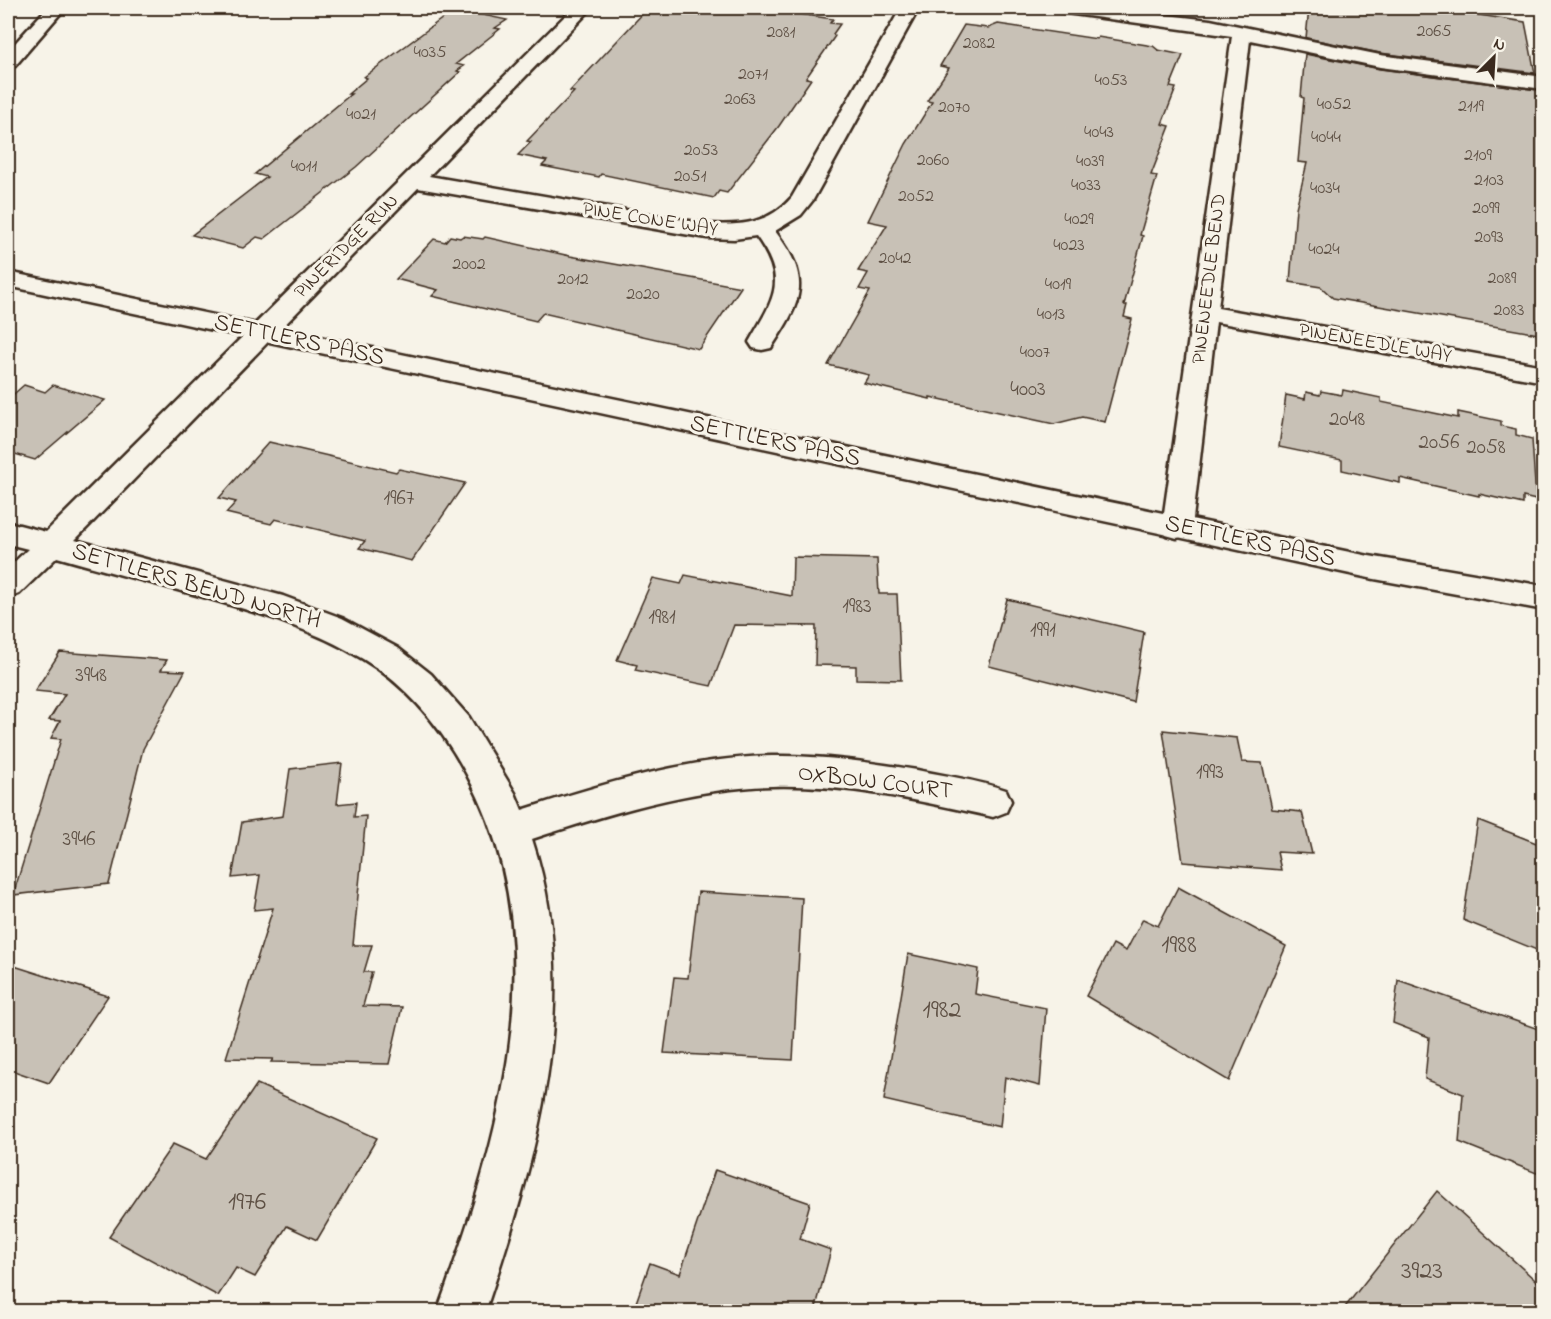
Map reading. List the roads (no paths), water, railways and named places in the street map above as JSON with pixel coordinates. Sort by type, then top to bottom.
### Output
[{"type":"street","points":[[8,62],[56,8]]},
{"type":"street","name":"PINERIDGE RUN","points":[[8,586],[583,8]]},
{"type":"street","name":"PINE CONE WAY","points":[[412,180],[707,231],[728,233],[762,229],[787,217],[802,200],[910,8]]},
{"type":"street","points":[[1066,8],[1242,32],[1380,61],[1544,83]]},
{"type":"street","name":"PINENEEDLE BEND","points":[[1177,527],[1242,32]]},
{"type":"street","points":[[762,229],[784,258],[789,272],[786,299],[762,342]]},
{"type":"street","name":"SETTLERS PASS","points":[[8,279],[1369,567],[1544,598]]},
{"type":"street","name":"PINENEEDLE WAY","points":[[1206,313],[1544,374]]},
{"type":"street","name":"SETTLERS BEND NORTH","points":[[8,533],[272,604],[310,617],[351,636],[388,659],[423,688],[451,719],[476,754],[513,829],[527,882],[534,938],[536,1001],[528,1073],[513,1154],[487,1242],[461,1311]]},
{"type":"street","name":"OXBOW COURT","points":[[513,829],[649,788],[741,773],[785,772],[874,778],[993,801]]}]
